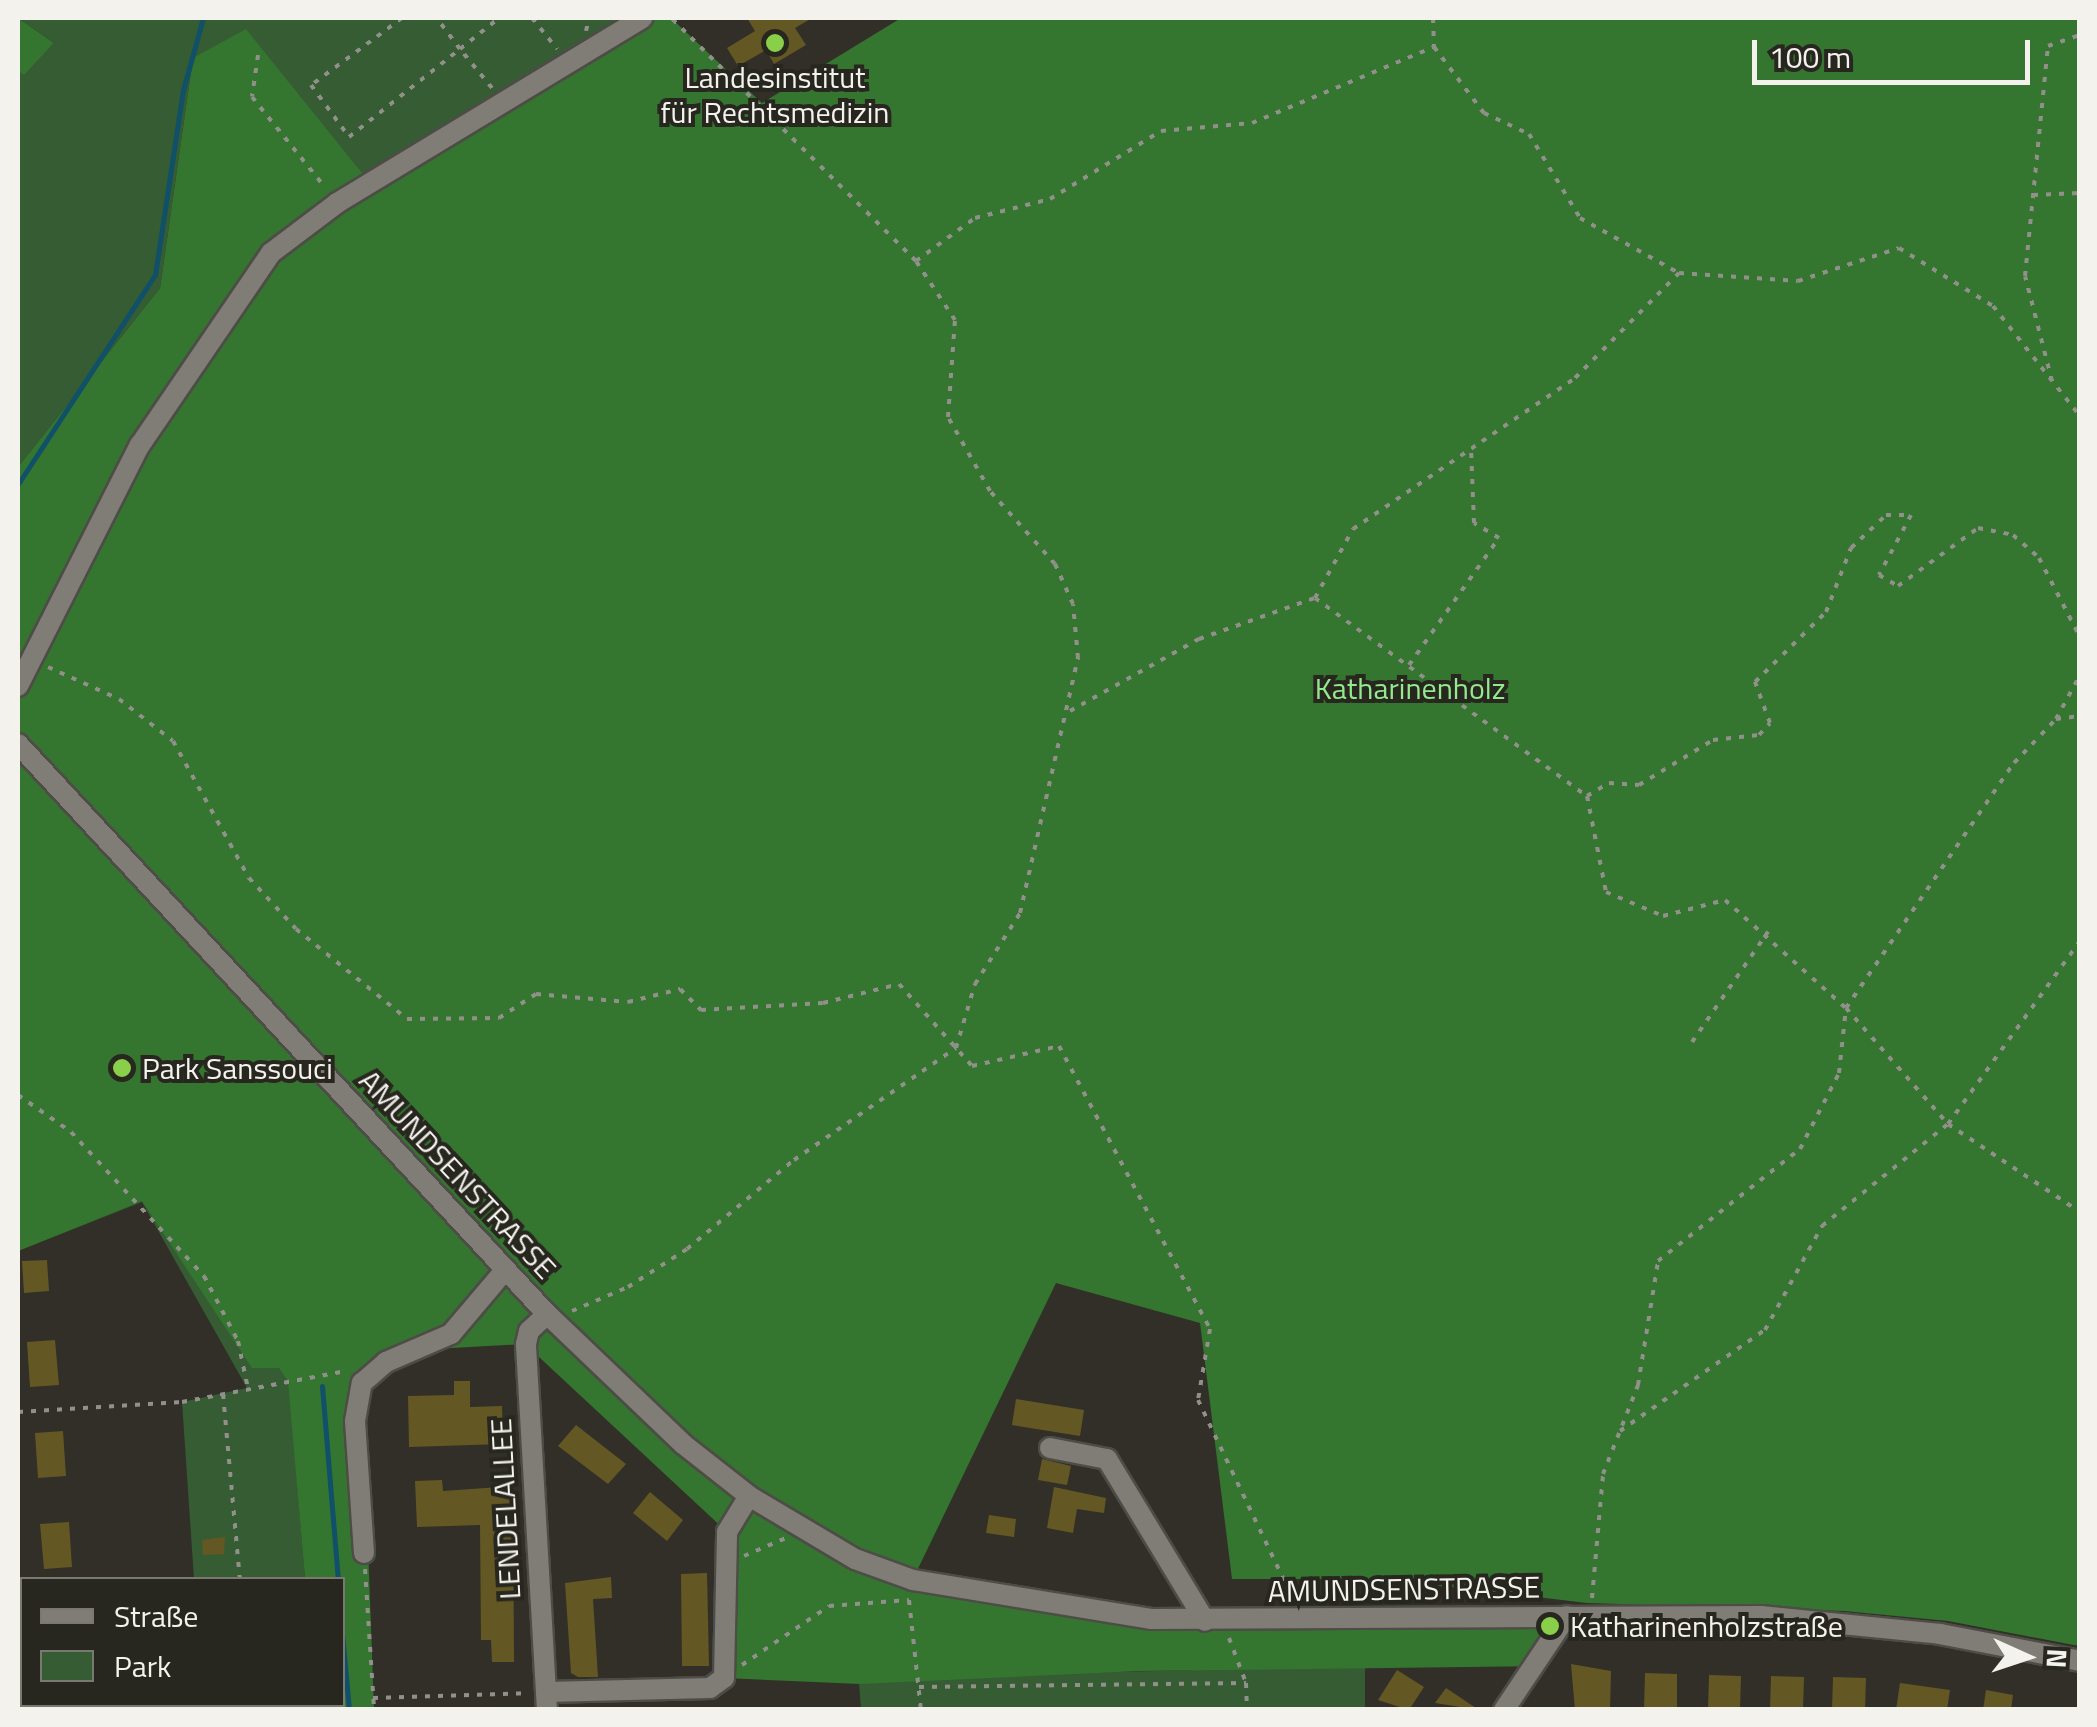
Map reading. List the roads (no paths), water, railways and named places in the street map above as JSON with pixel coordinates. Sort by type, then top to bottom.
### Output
[{"type":"street","points":[[18,686],[140,445],[271,253],[337,203],[642,18]]},
{"type":"street","name":"AMUNDSENSTRASSE","points":[[18,744],[551,1318],[684,1444],[749,1496],[803,1531],[911,1590],[1150,1619],[1590,1616],[1850,1622],[2080,1661]]},
{"type":"street","points":[[364,1553],[355,1420],[362,1383],[386,1362],[451,1334],[505,1270]]},
{"type":"street","name":"LENDELALLEE","points":[[546,1701],[526,1344],[529,1331],[551,1318]]},
{"type":"street","points":[[1050,1448],[1107,1459],[1214,1621]]},
{"type":"street","points":[[546,1701],[710,1688],[724,1678],[727,1532],[749,1496]]},
{"type":"street","points":[[1504,1710],[1567,1616]]},
{"type":"waterway","points":[[18,484],[155,275],[183,90],[203,18]]},
{"type":"waterway","points":[[322,1386],[338,1577]]},
{"type":"waterway","points":[[345,1666],[349,1710]]},
{"type":"place","name":"Landesinstitut für Rechtsmedizin","points":[[775,43]]},
{"type":"place","name":"Park Sanssouci","points":[[122,1068]]},
{"type":"place","name":"Katharinenholzstraße","points":[[1550,1626]]},
{"type":"park label","name":"Katharinenholz","points":[[1410,688]]}]
